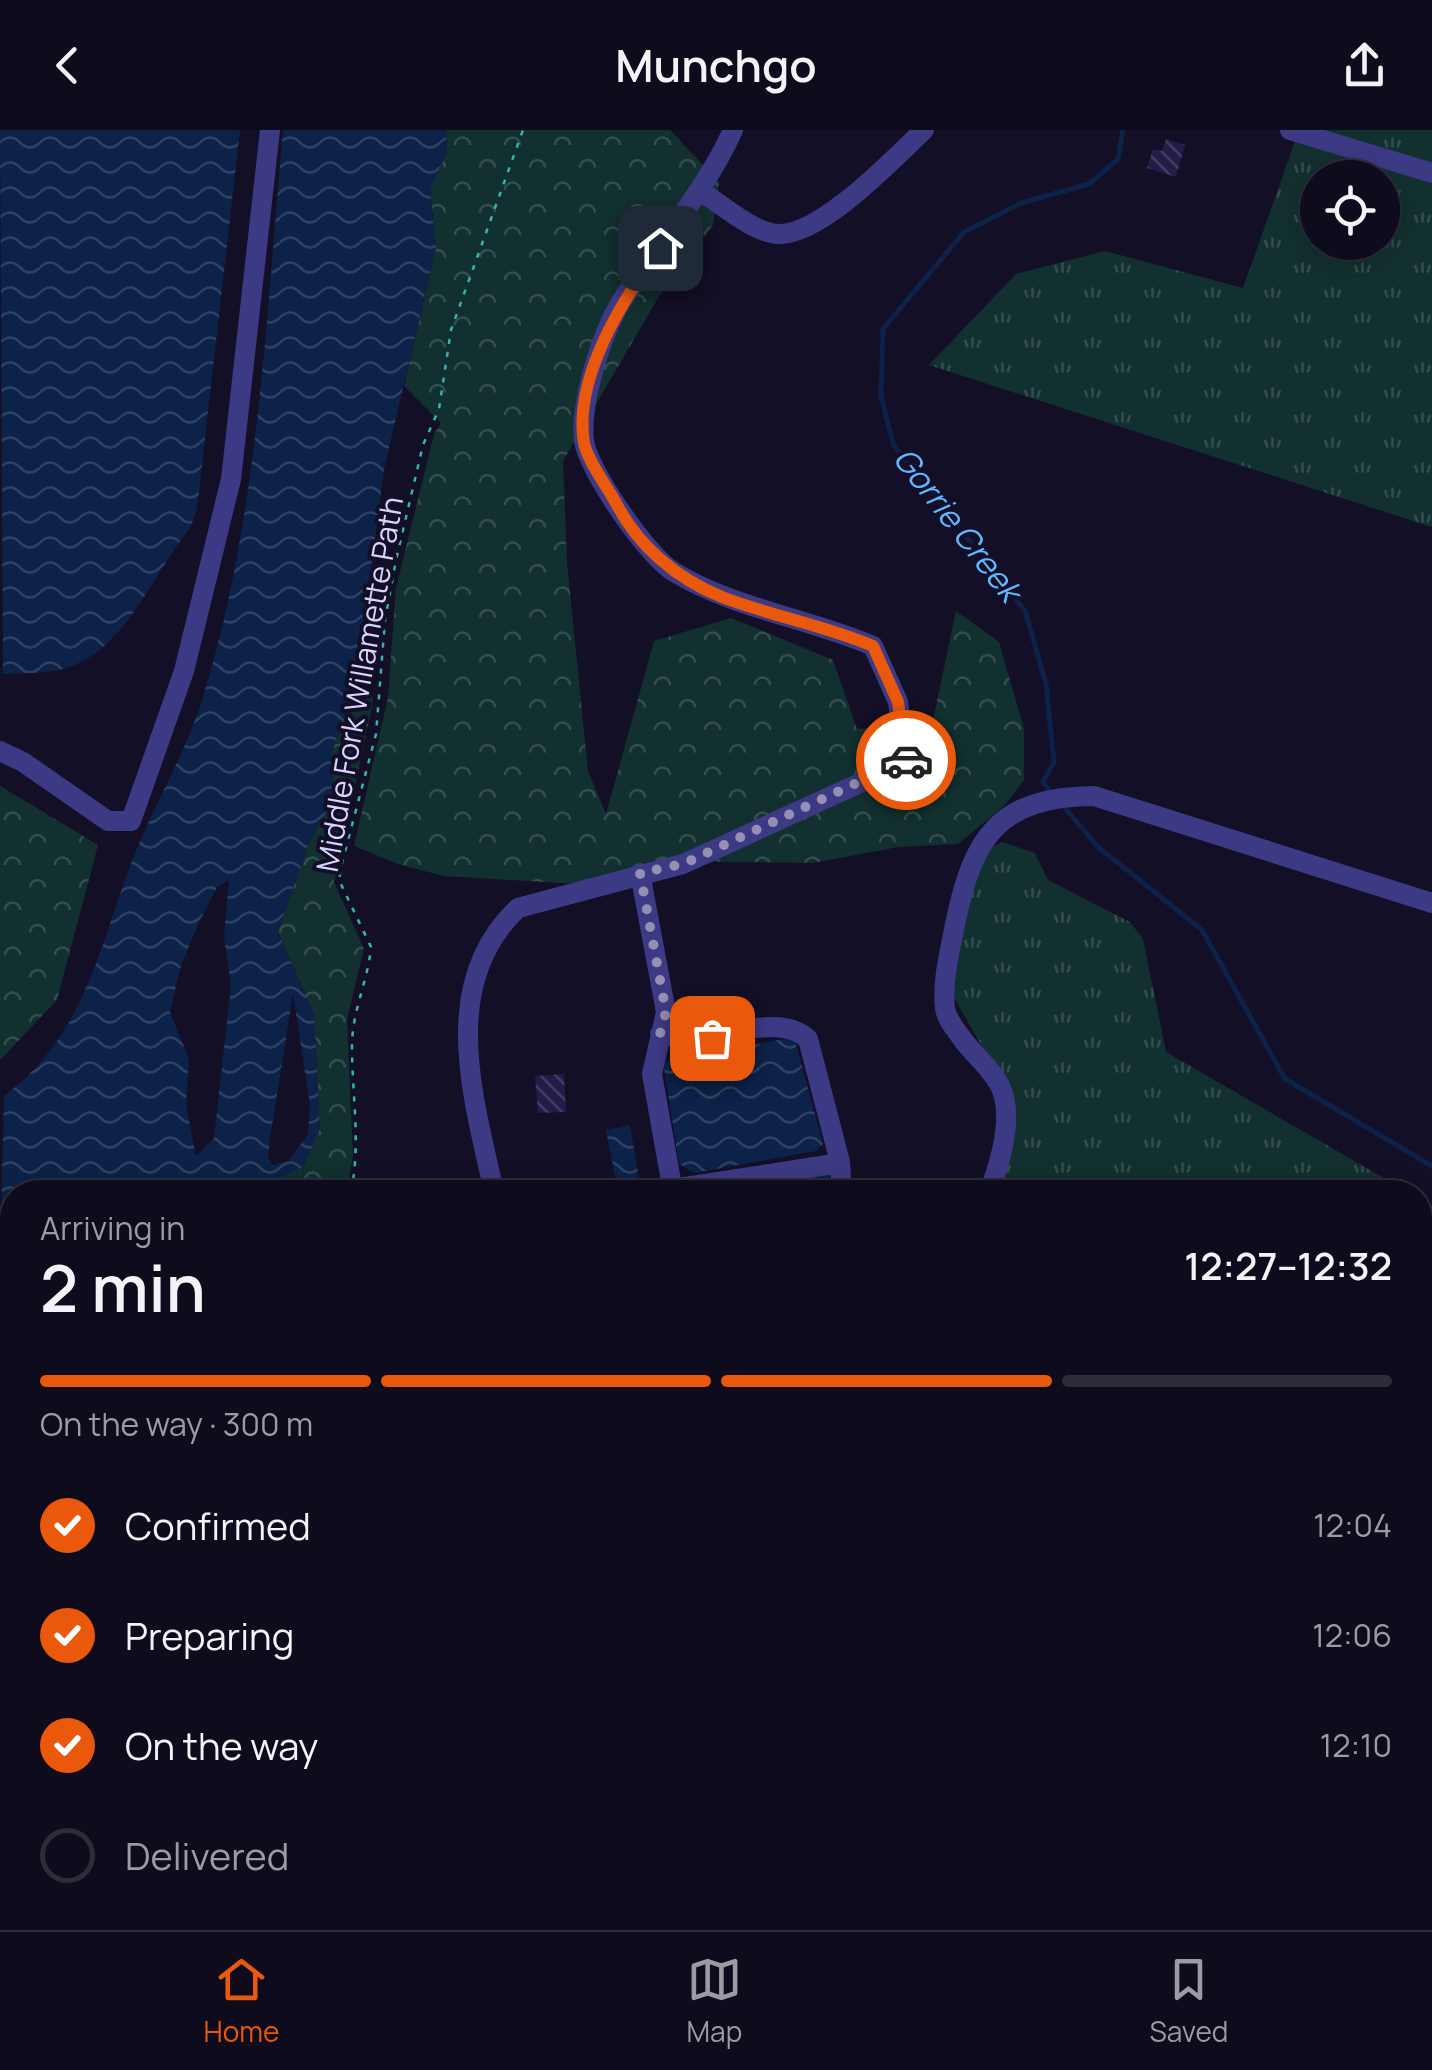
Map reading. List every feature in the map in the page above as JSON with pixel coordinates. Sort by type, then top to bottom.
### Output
[{"type":"street","points":[[0,751],[23,762],[108,821],[131,821],[184,671],[231,479],[270,130]]},
{"type":"street","points":[[491,1180],[469,1077],[466,1020],[481,962],[503,922],[518,908],[683,864],[906,762],[898,702],[873,646],[830,628],[722,597],[669,570],[624,520],[584,444],[588,387],[619,306],[702,192],[733,130]]},
{"type":"street","points":[[702,192],[765,231],[789,233],[830,212],[924,130]]},
{"type":"street","points":[[1290,130],[1432,174]]},
{"type":"street","points":[[993,1180],[1000,1162],[1005,1120],[1001,1087],[944,1012],[946,971],[966,868],[987,836],[1014,810],[1056,798],[1094,796],[1432,903]]},
{"type":"street","points":[[640,873],[666,1012],[652,1074],[670,1180]]},
{"type":"street","points":[[660,1034],[678,1039],[712,1038],[774,1025],[796,1027],[808,1039],[841,1180]]},
{"type":"street","points":[[738,1180],[840,1163]]},
{"type":"path","name":"Middle Fork Willamette Path","points":[[353,1180],[357,1163],[352,1044],[358,988],[371,947],[340,880],[341,867],[376,734],[385,620],[423,445],[439,409],[450,330],[523,130]]},
{"type":"green space","points":[[446,130],[670,130],[719,182],[713,225],[658,298],[563,461],[567,562],[588,771],[606,814],[654,641],[731,618],[833,660],[857,729],[932,725],[956,611],[999,642],[1024,729],[1024,780],[1004,806],[958,844],[898,847],[813,863],[658,861],[578,884],[444,876],[401,865],[354,846],[388,698],[396,588],[434,434],[441,423],[404,386],[436,247],[430,188],[447,152]]},
{"type":"green space","points":[[1299,130],[1432,130],[1432,527],[929,365],[1016,274],[1105,251],[1243,288]]},
{"type":"green space","points":[[355,693],[373,694],[334,882],[364,949],[347,1020],[353,1156],[349,1180],[273,1180],[320,1129],[314,1015],[278,932],[308,845],[334,796],[331,754]]},
{"type":"green space","points":[[0,786],[98,845],[57,1000],[0,1060]]},
{"type":"green space","points":[[1002,842],[1035,853],[1048,880],[1130,922],[1143,939],[1166,1052],[1387,1180],[996,1180],[997,1073],[952,994],[955,955],[980,854]]},
{"type":"water","points":[[0,130],[240,130],[197,509],[190,528],[137,608],[105,645],[66,668],[3,674]]},
{"type":"water","points":[[283,130],[446,130],[447,152],[430,189],[436,247],[384,469],[355,693],[331,754],[335,796],[308,845],[278,932],[314,1015],[320,1129],[303,1167],[275,1180],[2,1180],[4,1096],[52,1048],[84,993],[129,869],[204,694],[237,556],[265,343]],"holes":[[[229,880],[224,937],[231,985],[214,1138],[196,1156],[186,1105],[189,1059],[170,1012],[180,969],[198,924],[217,887]],[[293,994],[310,1105],[308,1134],[288,1161],[273,1165],[268,1157],[270,1138]]]},
{"type":"water","points":[[794,1037],[823,1144],[816,1151],[694,1173],[679,1164],[663,1062]]},
{"type":"water","points":[[630,1125],[639,1180],[616,1180],[606,1130]]},
{"type":"water","points":[[829,1172],[831,1180],[784,1180]]},
{"type":"building","points":[[1166,139],[1185,145],[1176,177],[1147,168],[1153,149],[1162,151]]},
{"type":"building","points":[[564,1074],[566,1112],[538,1113],[535,1076]]},
{"type":"waterway","name":"Gorrie Creek","points":[[1053,795],[1043,782],[1054,762],[1046,684],[1025,611],[893,444],[881,395],[883,329],[964,232],[1021,203],[1089,184],[1118,159],[1123,130]]},
{"type":"waterway","name":"Gorrie Creek","points":[[1061,803],[1098,847],[1202,930],[1285,1079],[1432,1166]]},
{"type":"way so far","points":[[712,1038],[678,1039],[660,1034],[666,1012],[640,873],[683,864],[906,760]]},
{"type":"route","points":[[660,248],[619,306],[588,387],[584,444],[624,520],[669,570],[722,597],[830,628],[873,646],[898,702],[906,760]]}]
